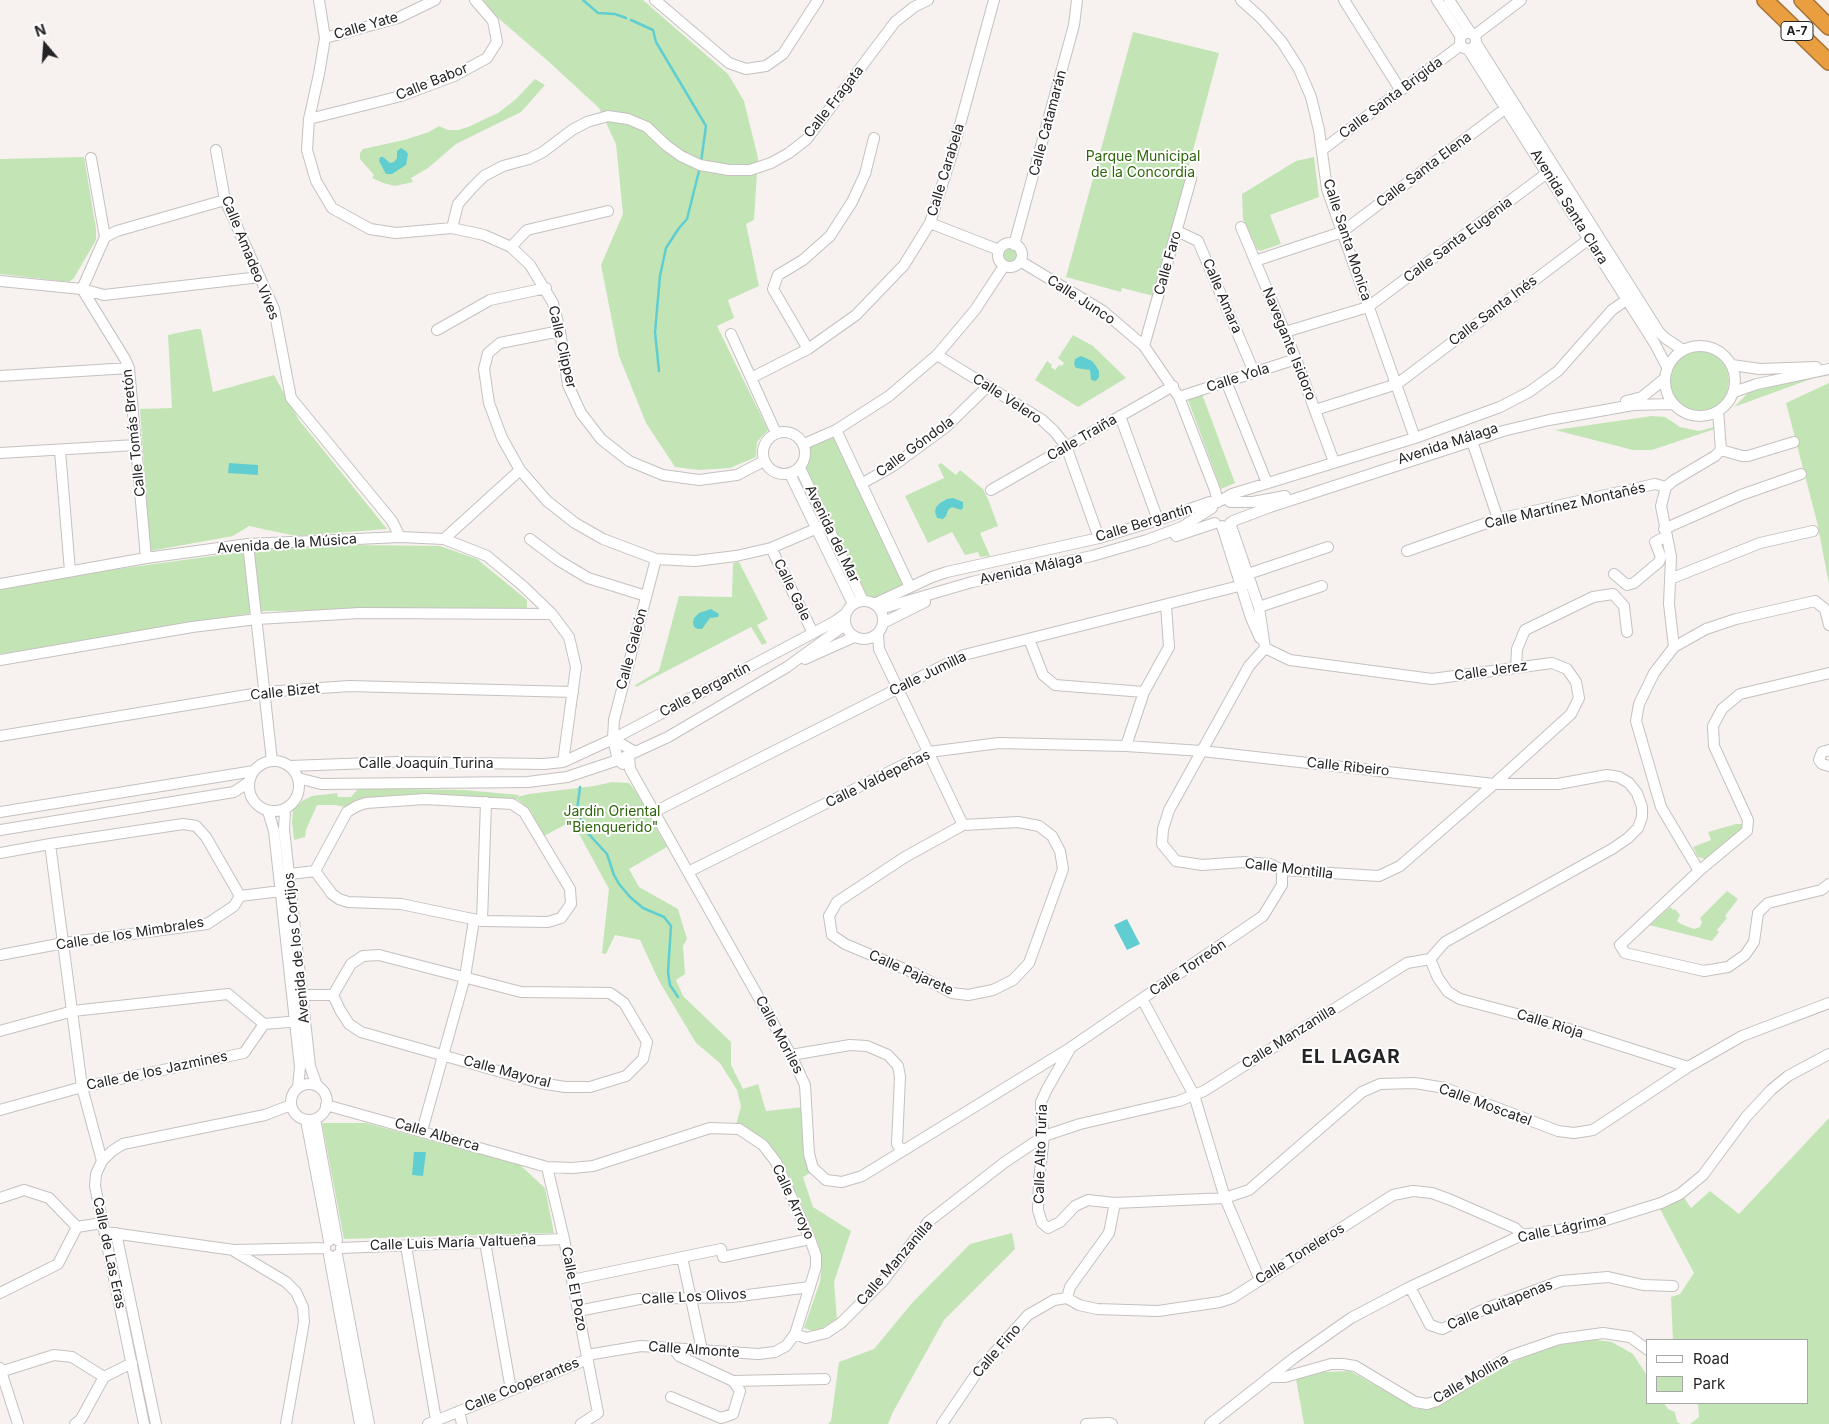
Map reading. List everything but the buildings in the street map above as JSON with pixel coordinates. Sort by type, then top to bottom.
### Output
[{"type":"highway","name":"A-7","points":[[1766,0],[1829,62]]},
{"type":"highway","name":"A-7","points":[[1802,0],[1829,27]]},
{"type":"street","name":"Calle Clipper","points":[[319,0],[325,38],[320,74],[309,119],[307,150],[316,181],[332,208],[370,229],[396,233],[452,228],[484,235],[511,247],[530,265],[546,288],[553,303],[560,331],[568,385],[581,413],[601,439],[629,461],[663,475],[699,480],[737,475],[764,461]]},
{"type":"street","name":"Calle Yate","points":[[325,38],[398,18],[435,0]]},
{"type":"street","name":"Calle Babor","points":[[309,119],[401,96],[454,76],[487,58],[497,42],[493,21],[475,0]]},
{"type":"street","points":[[655,0],[729,63],[746,69],[766,66],[783,54],[818,0]]},
{"type":"street","name":"Calle Fragata","points":[[452,228],[458,204],[484,176],[502,166],[529,160],[544,152],[572,130],[587,122],[608,116],[628,119],[647,127],[667,146],[681,156],[700,165],[729,170],[750,170],[771,163],[789,153],[807,138],[895,22],[914,7],[928,0]]},
{"type":"street","name":"Calle Carabela","points":[[751,378],[808,349],[856,315],[904,265],[930,223],[952,154],[994,0]]},
{"type":"street","name":"Calle Catamarán","points":[[1014,245],[1074,25],[1077,0]]},
{"type":"street","name":"Calle Santa Monica","points":[[1241,0],[1262,18],[1282,42],[1299,69],[1311,97],[1322,150],[1327,188],[1415,438]]},
{"type":"street","points":[[1344,0],[1401,91]]},
{"type":"street","name":"Avenida Santa Clara","points":[[1437,0],[1468,40],[1631,296],[1667,367]]},
{"type":"street","name":"Avenida Santa Clara","points":[[1449,0],[1468,40],[1506,108],[1589,239],[1659,332],[1683,350]]},
{"type":"street","name":"Calle Santa Brigida","points":[[1322,150],[1521,0]]},
{"type":"street","name":"Calle Santa Elena","points":[[1255,261],[1342,232],[1506,108]]},
{"type":"street","points":[[808,349],[773,289],[778,275],[803,260],[830,236],[852,202],[865,174],[874,138]]},
{"type":"street","name":"Calle Amadeo Vives","points":[[216,150],[225,200],[274,309],[291,398],[392,521],[400,537]]},
{"type":"street","points":[[82,289],[105,237],[92,158]]},
{"type":"street","name":"Calle Santa Eugenia","points":[[1285,332],[1368,307],[1547,174]]},
{"type":"street","name":"Calle Faro","points":[[1144,346],[1191,179]]},
{"type":"street","points":[[105,237],[117,231],[225,200]]},
{"type":"street","points":[[511,247],[527,230],[608,211]]},
{"type":"street","points":[[930,223],[1000,250]]},
{"type":"street","name":"Navegante Isidoro","points":[[1241,227],[1296,359],[1334,462]]},
{"type":"street","name":"Calle Amara","points":[[1177,231],[1198,240],[1254,372]]},
{"type":"street","name":"Calle Santa Inés","points":[[1315,410],[1397,384],[1589,239]]},
{"type":"street","points":[[1004,245],[1014,245],[1020,250],[1020,261],[1012,267],[1004,266],[998,257],[1000,250],[1004,245]]},
{"type":"street","name":"Calle Junco","points":[[1020,261],[1103,311],[1144,346],[1173,386],[1179,398],[1219,503]]},
{"type":"street","points":[[804,444],[836,430],[889,396],[937,355],[975,310],[1004,266]]},
{"type":"street","points":[[0,281],[82,289],[104,295],[260,277]]},
{"type":"street","points":[[437,330],[490,300],[546,288]]},
{"type":"street","name":"Calle Tomás Bretón","points":[[82,289],[129,368],[146,558]]},
{"type":"street","name":"Calle Bergantín","points":[[877,606],[910,587],[948,572],[1099,538],[1210,502],[1219,503],[1232,494],[1415,438],[1492,410],[1529,392],[1558,371],[1612,310],[1631,296]]},
{"type":"street","points":[[560,331],[500,343],[488,353],[484,369],[489,403],[502,438],[520,470],[547,501],[575,523],[604,539],[656,559],[695,561],[736,556],[771,548],[827,524]]},
{"type":"street","points":[[731,334],[776,433]]},
{"type":"street","points":[[1708,416],[1728,404],[1734,392],[1735,379],[1732,365],[1722,352],[1699,345],[1683,350],[1674,356],[1667,367],[1663,380],[1673,404],[1686,413],[1708,416],[1719,424]]},
{"type":"street","name":"Calle Velero","points":[[937,355],[1040,419],[1054,431],[1066,446],[1099,538]]},
{"type":"street","name":"Calle Yola","points":[[1179,398],[1296,359]]},
{"type":"street","points":[[1732,365],[1760,369],[1829,368]]},
{"type":"street","points":[[0,376],[129,368]]},
{"type":"street","points":[[1734,392],[1757,384],[1829,368]]},
{"type":"street","name":"Avenida Málaga","points":[[1219,503],[1253,502],[1275,498],[1491,430],[1543,416],[1629,400],[1649,392],[1663,380]]},
{"type":"street","points":[[1226,382],[1267,483]]},
{"type":"street","name":"Calle Góndola","points":[[861,484],[893,466],[946,427],[988,386]]},
{"type":"street","name":"Calle Traiña","points":[[991,490],[1173,386]]},
{"type":"street","name":"Avenida Málaga","points":[[877,606],[972,582],[1092,556],[1180,532],[1225,523],[1503,431],[1549,420],[1633,405],[1673,404]]},
{"type":"street","points":[[1674,647],[1669,604],[1671,557],[1661,506],[1666,487],[1716,456],[1721,450],[1718,411]]},
{"type":"street","points":[[1120,416],[1158,520]]},
{"type":"street","points":[[836,430],[910,587]]},
{"type":"street","points":[[785,431],[796,434],[804,444],[806,453],[804,462],[800,468],[790,474],[774,472],[764,461],[764,445],[770,436],[776,433],[785,431]]},
{"type":"street","points":[[1472,441],[1498,519]]},
{"type":"street","points":[[1721,450],[1748,456],[1794,442]]},
{"type":"street","points":[[0,453],[60,451],[136,445]]},
{"type":"street","points":[[60,451],[70,571]]},
{"type":"street","name":"Avenida del Mar","points":[[800,468],[863,601]]},
{"type":"street","points":[[444,539],[520,470]]},
{"type":"street","name":"Avenida del Mar","points":[[790,474],[853,604]]},
{"type":"street","points":[[1614,574],[1627,585],[1634,583],[1659,562],[1661,557],[1655,542],[1666,533],[1741,494],[1801,474]]},
{"type":"street","name":"Calle Martínez Montañés","points":[[1407,551],[1498,519],[1655,484],[1666,487]]},
{"type":"street","points":[[1219,503],[1211,515],[1225,523],[1246,581],[1259,607],[1265,648]]},
{"type":"street","points":[[1219,503],[1235,508],[1235,517],[1225,523]]},
{"type":"street","points":[[1180,532],[1219,503]]},
{"type":"street","points":[[1670,579],[1760,543],[1812,531]]},
{"type":"street","name":"Avenida Málaga","points":[[883,623],[911,608],[953,592],[1075,564],[1180,532]]},
{"type":"street","name":"Avenida de la Música","points":[[0,584],[146,558],[248,544],[400,537],[444,539],[487,556],[523,586],[552,614],[569,637],[576,667],[563,762]]},
{"type":"street","points":[[530,539],[558,560],[588,578],[646,596]]},
{"type":"street","points":[[248,544],[272,761]]},
{"type":"street","name":"Calle Jumilla","points":[[654,812],[964,655],[1166,605],[1246,581],[1328,547]]},
{"type":"street","name":"Calle Gale","points":[[771,548],[813,633]]},
{"type":"street","name":"Calle Galeón","points":[[618,760],[613,739],[614,720],[656,559]]},
{"type":"street","points":[[1246,581],[1251,618],[1265,648]]},
{"type":"street","points":[[1259,607],[1322,586]]},
{"type":"street","points":[[1516,668],[1517,649],[1525,630],[1593,597],[1613,594],[1624,606],[1627,632]]},
{"type":"street","points":[[1700,871],[1661,807],[1636,721],[1639,704],[1654,673],[1674,647],[1706,629],[1736,619],[1815,600],[1825,609],[1829,625]]},
{"type":"street","points":[[787,667],[845,619],[853,604],[863,601],[877,606],[883,623],[873,636],[859,639],[850,634],[845,619]]},
{"type":"street","points":[[1126,746],[1144,692],[1169,647],[1166,605]]},
{"type":"street","points":[[0,660],[192,627],[257,619],[360,613],[552,614]]},
{"type":"street","name":"Calle Bergantín","points":[[563,762],[613,739],[813,633],[845,619]]},
{"type":"street","points":[[873,636],[963,825]]},
{"type":"street","points":[[298,778],[321,784],[528,782],[567,777],[618,760],[668,736],[787,667],[854,637]]},
{"type":"street","points":[[1029,639],[1043,675],[1055,685],[1144,692]]},
{"type":"street","name":"Calle Jerez","points":[[1265,648],[1290,660],[1432,679],[1552,663],[1567,669],[1576,682],[1579,698],[1571,714],[1494,784]]},
{"type":"street","name":"Calle Montilla","points":[[1265,648],[1250,666],[1169,810],[1162,829],[1162,844],[1176,861],[1202,865],[1244,862],[1270,864],[1282,870],[1380,876],[1400,866],[1494,784]]},
{"type":"street","points":[[1829,673],[1740,694],[1722,709],[1713,726],[1714,746],[1748,820],[1747,831],[1700,871],[1620,945],[1625,953],[1704,971],[1728,967],[1745,955],[1754,942],[1758,913],[1768,903],[1821,890],[1829,884]]},
{"type":"street","name":"Calle Bizet","points":[[0,736],[265,692],[349,686],[573,692]]},
{"type":"street","points":[[613,739],[632,753]]},
{"type":"street","name":"Calle Valdepeñas","points":[[688,872],[929,752],[999,743],[1126,746],[1202,751]]},
{"type":"street","points":[[1829,750],[1822,752],[1820,760],[1822,764],[1829,766]]},
{"type":"street","name":"Calle Ribeiro","points":[[1202,751],[1494,784]]},
{"type":"street","name":"Calle Moriles","points":[[632,753],[630,769],[791,1055],[805,1085],[809,1154],[813,1168],[826,1180],[842,1182],[862,1176],[1070,1048]]},
{"type":"street","points":[[618,760],[630,769]]},
{"type":"street","points":[[272,761],[278,761],[290,766],[298,778],[300,786],[298,795],[291,806],[277,812],[262,809],[253,800],[249,792],[254,771],[259,766],[272,761]]},
{"type":"street","name":"Calle Joaquín Turina","points":[[290,766],[397,762],[544,764],[563,762]]},
{"type":"street","points":[[0,812],[254,771]]},
{"type":"street","points":[[1430,958],[1445,942],[1612,849],[1638,828],[1642,816],[1642,807],[1637,793],[1629,783],[1620,778],[1607,775],[1558,784],[1494,784]]},
{"type":"street","points":[[0,830],[234,792],[250,782]]},
{"type":"street","points":[[298,795],[321,784]]},
{"type":"street","points":[[234,792],[253,800]]},
{"type":"street","points":[[425,800],[512,804],[524,812],[570,889],[571,904],[561,918],[548,922],[478,920],[401,904],[348,902],[332,894],[316,871],[347,812],[357,806],[366,803],[425,800]]},
{"type":"street","points":[[422,1131],[465,977],[478,920],[486,802]]},
{"type":"street","name":"Avenida de los Cortijos","points":[[285,810],[284,874],[300,1021],[310,1066],[317,1086]]},
{"type":"street","name":"Avenida de los Cortijos","points":[[268,811],[284,874],[281,890],[297,995]]},
{"type":"street","name":"Calle Pajarete","points":[[1018,822],[1040,826],[1052,836],[1060,851],[1063,869],[1037,944],[1029,963],[1013,980],[985,992],[968,995],[952,993],[914,972],[845,944],[832,935],[829,916],[837,902],[905,857],[963,825],[1018,822]]},
{"type":"street","points":[[0,853],[183,824],[196,826],[206,837],[240,896],[281,890]]},
{"type":"street","points":[[50,844],[82,1087],[102,1161],[123,1144],[265,1115],[291,1105]]},
{"type":"street","name":"Calle Torreón","points":[[1070,1048],[1263,916],[1282,886],[1282,870]]},
{"type":"street","points":[[284,874],[316,871]]},
{"type":"street","name":"Calle de los Mimbrales","points":[[0,955],[64,943],[208,924],[234,906],[240,896]]},
{"type":"street","name":"Calle Mayoral","points":[[379,954],[465,977],[521,992],[610,993],[624,1003],[647,1042],[644,1060],[626,1076],[590,1086],[565,1087],[540,1083],[361,1032],[349,1024],[333,995],[351,964],[363,956],[379,954]]},
{"type":"street","name":"Calle Rioja","points":[[1430,958],[1438,978],[1448,992],[1460,999],[1547,1022],[1688,1067]]},
{"type":"street","name":"Calle Manzanilla","points":[[795,1334],[806,1338],[826,1333],[841,1323],[883,1280],[928,1222],[1005,1162],[1044,1136],[1080,1124],[1179,1101],[1204,1091],[1407,963],[1430,958]]},
{"type":"street","points":[[0,1031],[73,1011],[228,994],[264,1024],[300,1021]]},
{"type":"street","points":[[297,995],[333,995]]},
{"type":"street","points":[[1142,999],[1194,1095],[1225,1198],[1260,1280]]},
{"type":"street","name":"Calle Moscatel","points":[[1115,1204],[1225,1198],[1249,1190],[1362,1092],[1380,1084],[1415,1083],[1445,1088],[1558,1131],[1574,1133],[1593,1130],[1688,1067],[1742,1036],[1829,1003]]},
{"type":"street","name":"Avenida de los Cortijos","points":[[298,1087],[300,1021]]},
{"type":"street","name":"Calle de los Jazmines","points":[[0,1110],[82,1087],[244,1053],[264,1024]]},
{"type":"street","points":[[791,1055],[850,1045],[868,1046],[888,1055],[898,1066],[900,1077],[897,1144],[902,1151]]},
{"type":"street","name":"Calle Alto Turia","points":[[1070,1048],[1047,1089],[1042,1102],[1041,1115],[1044,1136],[1038,1180],[1038,1210],[1042,1224],[1048,1228],[1060,1222],[1075,1206],[1088,1200],[1115,1204]]},
{"type":"street","name":"Calle Lágrima","points":[[1270,1377],[1351,1318],[1410,1287],[1522,1235],[1587,1226],[1661,1203],[1680,1194],[1703,1175],[1746,1117],[1771,1090],[1788,1076],[1829,1054]]},
{"type":"street","points":[[308,1084],[317,1086],[325,1094],[326,1105],[323,1114],[310,1120],[296,1115],[291,1105],[292,1095],[298,1087],[308,1084]]},
{"type":"street","name":"Calle Alberca","points":[[326,1105],[547,1167]]},
{"type":"street","points":[[310,1120],[333,1248],[369,1424]]},
{"type":"street","name":"Calle Arroyo","points":[[547,1167],[572,1168],[593,1166],[710,1128],[739,1130],[763,1146],[776,1162],[816,1256],[816,1267],[795,1334]]},
{"type":"street","name":"Calle de Las Eras","points":[[102,1161],[96,1174],[95,1186],[144,1424]]},
{"type":"street","name":"Calle El Pozo","points":[[547,1167],[564,1239],[598,1413],[581,1424]]},
{"type":"street","points":[[0,1198],[24,1190],[49,1198],[77,1227],[104,1227],[116,1233],[234,1250],[286,1282],[296,1292],[303,1307],[304,1322],[286,1424]]},
{"type":"street","name":"Calle Toneleros","points":[[1067,1298],[1079,1305],[1097,1309],[1158,1311],[1220,1302],[1232,1298],[1393,1195],[1413,1191],[1432,1193],[1451,1200],[1515,1228],[1522,1235]]},
{"type":"street","points":[[1067,1298],[1070,1287],[1109,1232],[1115,1204]]},
{"type":"street","points":[[0,1293],[58,1264],[77,1227]]},
{"type":"street","points":[[116,1233],[156,1424]]},
{"type":"street","name":"Calle Luis María Valtueña","points":[[234,1250],[406,1246],[564,1239]]},
{"type":"street","points":[[572,1280],[721,1249],[723,1257],[810,1239]]},
{"type":"street","points":[[485,1242],[510,1390]]},
{"type":"street","points":[[406,1246],[432,1422]]},
{"type":"street","points":[[333,1248],[360,1424]]},
{"type":"street","points":[[682,1257],[702,1350]]},
{"type":"street","name":"Calle Quitapenas","points":[[1410,1287],[1430,1324],[1442,1329],[1487,1308],[1561,1281],[1608,1277],[1643,1285],[1673,1286]]},
{"type":"street","name":"Calle Los Olivos","points":[[578,1311],[639,1299],[732,1297],[810,1287]]},
{"type":"street","name":"Calle Fino","points":[[942,1424],[978,1371],[1028,1316],[1054,1300],[1067,1298]]},
{"type":"street","name":"Calle Mollina","points":[[1270,1377],[1285,1377],[1331,1364],[1355,1366],[1415,1402],[1427,1404],[1437,1401],[1510,1356],[1559,1339],[1602,1332],[1630,1337],[1646,1349]]},
{"type":"street","name":"Calle Almonte","points":[[588,1357],[641,1346],[758,1354],[775,1352],[786,1346],[795,1334]]},
{"type":"street","points":[[673,1348],[679,1356],[733,1381],[825,1379]]},
{"type":"street","points":[[18,1424],[0,1371],[54,1355],[72,1357],[104,1377]]},
{"type":"street","name":"Calle Cooperantes","points":[[432,1422],[588,1357]]},
{"type":"street","points":[[76,1424],[81,1419],[104,1377],[132,1363]]},
{"type":"street","points":[[1210,1424],[1270,1377]]},
{"type":"street","points":[[671,1398],[720,1418],[733,1414],[740,1391],[733,1381]]},
{"type":"street","points":[[459,1411],[462,1424]]},
{"type":"street","points":[[1086,1424],[1112,1424]]},
{"type":"green space","points":[[483,0],[643,0],[728,74],[744,101],[758,158],[754,220],[746,224],[759,286],[728,300],[734,318],[717,326],[768,430],[757,442],[756,457],[730,468],[699,470],[675,467],[646,423],[619,356],[601,265],[623,214],[616,144],[599,108],[497,17]]},
{"type":"green space","name":"Parque Municipal de la Concordia","points":[[1133,32],[1219,53],[1154,296],[1122,288],[1121,292],[1066,277]]},
{"type":"green space","points":[[535,79],[545,85],[521,112],[456,144],[428,168],[411,178],[413,182],[395,186],[383,183],[372,178],[374,175],[360,159],[360,153],[363,149],[404,140],[429,132],[439,126],[448,130],[468,127],[498,113],[516,99]]},
{"type":"green space","points":[[84,157],[96,229],[96,240],[74,278],[69,282],[0,274],[0,159]]},
{"type":"green space","points":[[1314,157],[1319,197],[1270,215],[1281,244],[1260,251],[1257,249],[1243,219],[1242,194],[1296,161]]},
{"type":"green space","points":[[1007,249],[1013,249],[1017,256],[1013,263],[1007,263],[1003,259],[1003,253]]},
{"type":"green space","points":[[201,329],[213,392],[274,375],[299,420],[387,529],[296,536],[249,526],[233,536],[150,551],[140,409],[172,408],[168,335]]},
{"type":"green space","points":[[1073,335],[1093,346],[1126,378],[1078,407],[1035,380],[1047,361],[1055,370],[1059,365],[1062,366],[1064,363],[1058,358]]},
{"type":"green space","points":[[1699,351],[1716,356],[1724,364],[1729,381],[1724,398],[1716,406],[1699,411],[1682,406],[1674,398],[1669,381],[1674,364],[1682,356]]},
{"type":"green space","points":[[1808,377],[1811,379],[1734,407],[1751,390]]},
{"type":"green space","points":[[1829,383],[1829,584],[1817,522],[1786,403]]},
{"type":"green space","points":[[1202,394],[1235,483],[1221,489],[1188,400]]},
{"type":"green space","points":[[1652,416],[1665,417],[1680,427],[1699,431],[1714,427],[1715,429],[1652,450],[1633,450],[1555,430]]},
{"type":"green space","points":[[835,433],[907,585],[874,601],[865,599],[803,468],[808,457],[807,446]]},
{"type":"green space","points":[[941,463],[956,475],[960,470],[983,489],[998,526],[980,533],[990,556],[980,557],[978,552],[965,555],[952,532],[928,543],[905,496],[944,478],[938,465]]},
{"type":"green space","points":[[357,545],[440,546],[477,559],[527,600],[527,609],[265,611],[0,654],[0,589],[110,570],[264,549]]},
{"type":"green space","points":[[739,562],[768,619],[757,625],[767,643],[762,645],[751,627],[636,687],[635,685],[659,671],[679,596],[732,597],[733,563]]},
{"type":"green space","name":"Jardín Oriental \"Bienquerido\"","points":[[612,782],[629,783],[637,793],[667,847],[629,869],[639,887],[678,909],[687,939],[683,946],[685,974],[676,980],[683,996],[731,1042],[731,1065],[743,1089],[758,1084],[766,1111],[803,1107],[812,1172],[803,1177],[813,1207],[851,1231],[834,1282],[837,1319],[816,1332],[804,1328],[820,1282],[822,1263],[817,1240],[783,1163],[761,1137],[736,1125],[741,1106],[737,1090],[720,1063],[696,1043],[659,981],[640,940],[615,935],[606,954],[602,953],[609,889],[572,821],[544,836],[530,810],[516,798],[517,801],[429,794],[361,798],[345,807],[317,805],[306,830],[305,837],[294,840],[293,810],[302,801],[312,796],[337,793],[338,797],[351,797],[358,789],[401,789],[464,790],[519,795],[517,797]]},
{"type":"green space","points":[[1742,824],[1742,830],[1709,859],[1698,857],[1693,847],[1711,840],[1708,832]]},
{"type":"green space","points":[[1727,891],[1738,899],[1725,916],[1727,918],[1717,930],[1719,932],[1712,941],[1649,925],[1670,907],[1673,910],[1675,909],[1680,915],[1677,921],[1681,924],[1694,929],[1700,927],[1702,922],[1700,918]]},
{"type":"green space","points":[[1829,1118],[1829,1424],[1690,1424],[1699,1417],[1698,1404],[1809,1404],[1809,1339],[1673,1339],[1671,1297],[1680,1294],[1694,1273],[1660,1209],[1683,1196],[1691,1208],[1710,1191],[1739,1214]]},
{"type":"green space","points":[[322,1123],[366,1123],[520,1165],[545,1188],[554,1233],[344,1239]]},
{"type":"green space","points":[[1012,1233],[1015,1249],[944,1320],[888,1424],[828,1424],[831,1421],[839,1362],[874,1349],[912,1303],[970,1244]]},
{"type":"green space","points":[[1590,1339],[1612,1342],[1633,1354],[1646,1374],[1646,1404],[1665,1404],[1668,1409],[1675,1412],[1677,1422],[1681,1424],[1304,1424],[1296,1379],[1323,1372],[1350,1371],[1417,1409],[1437,1407],[1511,1363],[1545,1348]]},
{"type":"water","points":[[401,148],[408,154],[406,165],[392,174],[386,174],[379,161],[380,157],[383,157],[390,163],[394,162],[397,158],[397,151]]},
{"type":"water","points":[[1081,356],[1092,361],[1099,371],[1099,377],[1096,381],[1091,380],[1090,370],[1076,368],[1074,364],[1075,359]]},
{"type":"water","points":[[229,463],[258,465],[258,475],[228,473]]},
{"type":"water","points":[[953,498],[963,502],[963,508],[961,510],[952,507],[943,519],[937,518],[936,507],[947,499]]},
{"type":"water","points":[[711,609],[719,614],[718,617],[710,618],[702,629],[694,627],[694,618],[699,613]]},
{"type":"water","points":[[1127,919],[1140,944],[1127,950],[1114,925]]},
{"type":"water","points":[[414,1152],[426,1152],[423,1176],[412,1175]]},
{"type":"waterway","points":[[583,0],[598,13],[615,14],[626,18]]},
{"type":"waterway","points":[[631,20],[653,30],[656,42],[706,126],[701,162]]},
{"type":"waterway","points":[[659,371],[655,332],[660,276],[666,248],[687,219],[700,167]]},
{"type":"waterway","points":[[580,787],[577,810],[585,830],[607,854],[619,884],[643,908],[664,917],[671,926],[668,972],[670,985],[678,997]]},
{"type":"district","name":"EL LAGAR","points":[[1351,1057]]}]
